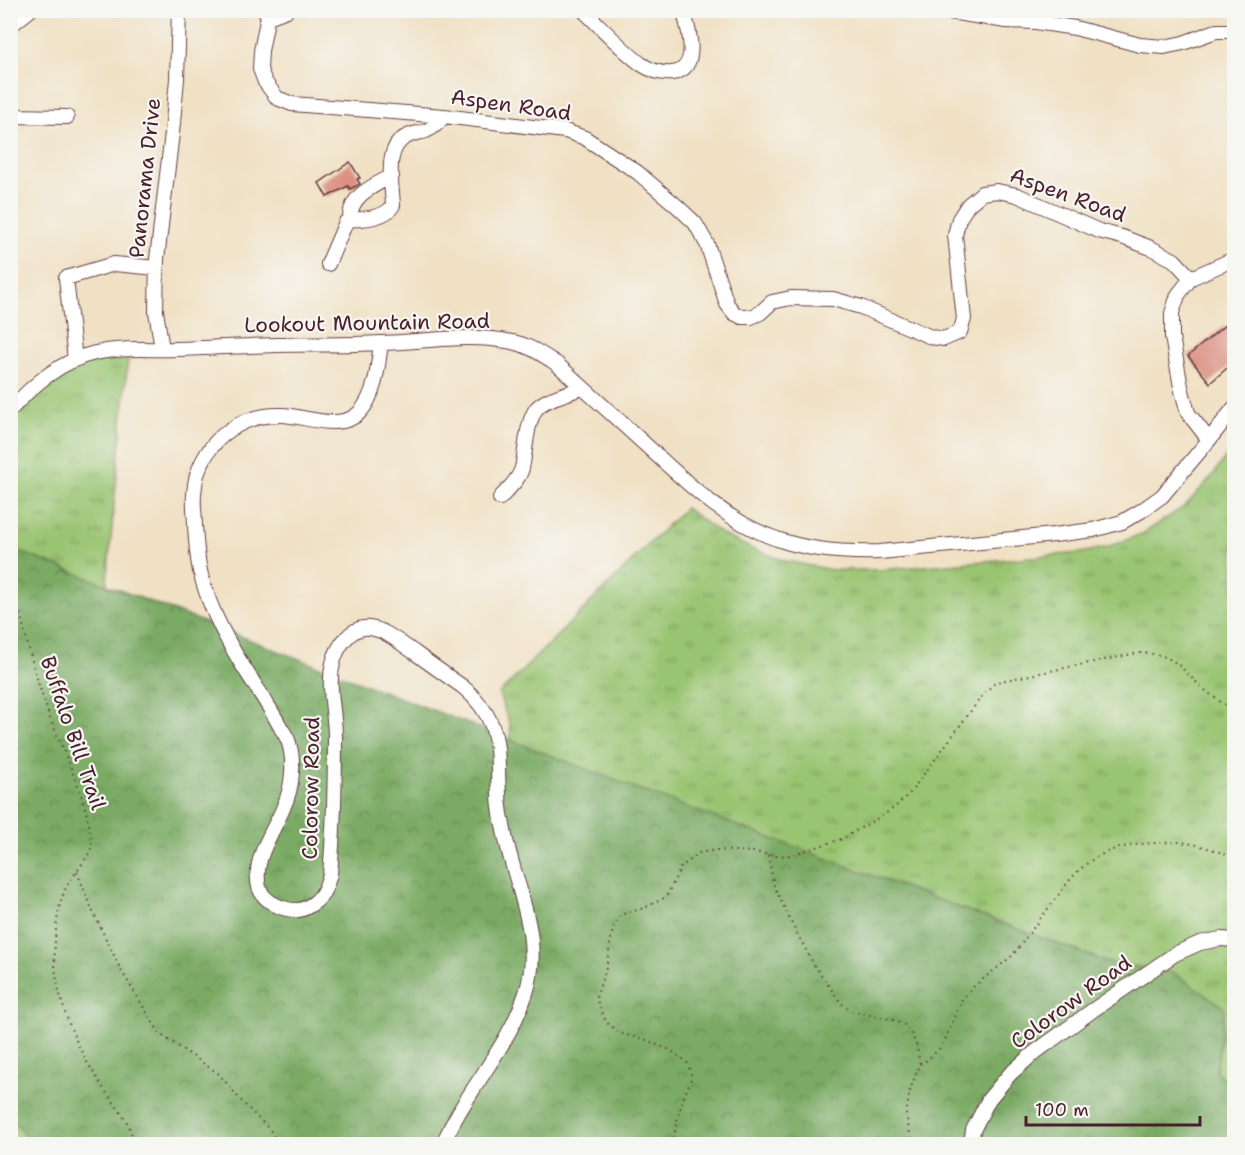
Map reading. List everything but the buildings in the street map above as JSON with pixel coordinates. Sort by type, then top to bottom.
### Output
[{"type":"street","points":[[10,26],[30,10]]},
{"type":"street","name":"Panorama Drive","points":[[162,349],[156,311],[157,259],[177,79],[179,10]]},
{"type":"street","points":[[267,13],[287,10]]},
{"type":"street","points":[[583,10],[643,65],[656,71],[669,73],[680,71],[691,59],[688,26],[683,10]]},
{"type":"street","points":[[938,10],[1006,21],[1040,16],[1140,45],[1164,47],[1216,31],[1234,31]]},
{"type":"street","name":"Aspen Road","points":[[267,13],[261,51],[261,69],[265,82],[277,98],[292,104],[444,116],[565,130],[585,138],[637,172],[694,223],[707,244],[727,304],[734,313],[742,317],[752,317],[772,302],[791,298],[833,298],[861,307],[931,337],[944,339],[955,336],[960,332],[964,319],[955,235],[959,219],[968,205],[981,194],[997,191],[1017,195],[1100,231],[1151,248],[1174,260],[1191,278]]},
{"type":"street","points":[[10,116],[67,117]]},
{"type":"street","points":[[328,264],[346,222],[350,219],[388,213],[392,209],[391,158],[393,150],[401,139],[433,128],[444,116]]},
{"type":"street","points":[[350,219],[351,206],[360,195],[392,176]]},
{"type":"street","points":[[1209,440],[1188,412],[1172,337],[1172,314],[1178,295],[1191,278],[1234,259]]},
{"type":"street","points":[[75,360],[66,278],[114,264],[157,268]]},
{"type":"street","name":"Lookout Mountain Road","points":[[10,410],[44,377],[64,364],[94,353],[124,348],[381,343],[459,338],[514,342],[536,350],[557,364],[685,481],[728,514],[776,539],[824,551],[880,552],[1054,535],[1094,530],[1122,522],[1141,512],[1162,496],[1234,408]]},
{"type":"street","name":"Colorow Road","points":[[381,343],[378,368],[370,397],[359,412],[346,421],[329,422],[280,415],[259,417],[241,422],[223,434],[209,450],[197,473],[194,498],[195,534],[200,570],[211,606],[226,638],[288,739],[292,763],[290,787],[285,805],[265,847],[257,876],[260,891],[267,900],[284,909],[301,910],[315,902],[324,891],[330,874],[335,734],[331,673],[338,650],[350,634],[362,628],[385,633],[463,687],[482,706],[492,725],[498,748],[499,795],[503,828],[530,926],[532,965],[527,992],[511,1028],[451,1125],[443,1144]]},
{"type":"street","points":[[500,498],[517,479],[522,469],[526,437],[537,409],[550,399],[582,387]]},
{"type":"street","name":"Colorow Road","points":[[971,1144],[973,1130],[994,1091],[1034,1053],[1175,954],[1200,943],[1221,939],[1234,940]]},
{"type":"path","name":"Buffalo Bill Trail","points":[[12,608],[20,613],[34,672],[86,809],[92,845],[67,886],[60,910],[56,943],[56,979],[73,1033],[86,1059],[125,1118],[133,1144]]},
{"type":"path","points":[[673,1144],[676,1122],[692,1077],[687,1062],[670,1050],[646,1040],[619,1033],[606,1022],[596,998],[606,968],[613,928],[620,915],[644,908],[666,897],[681,867],[699,853],[717,850],[754,852],[783,857],[842,838],[894,807],[910,793],[985,692],[996,682],[1138,653],[1157,654],[1177,663],[1214,697],[1234,710]]},
{"type":"path","points":[[920,1064],[940,1048],[965,994],[1012,956],[1078,870],[1091,860],[1104,852],[1120,847],[1179,842],[1195,844],[1234,858]]},
{"type":"path","points":[[768,855],[774,886],[792,924],[814,965],[841,1003],[851,1011],[894,1020],[905,1025],[911,1033],[917,1047],[920,1064],[910,1090],[906,1114],[912,1144]]},
{"type":"path","points":[[77,872],[92,910],[122,972],[160,1034],[219,1074],[270,1130],[279,1144]]},
{"type":"green space","points":[[129,349],[53,1144],[11,1144],[11,413],[45,381],[87,358]]},
{"type":"green space","points":[[1234,446],[1234,1144],[461,1144],[516,818],[510,726],[499,694],[685,508],[723,535],[754,550],[786,561],[832,570],[878,570],[1080,553],[1108,547],[1144,533],[1184,507],[1210,479]]},
{"type":"green space","points":[[10,548],[654,795],[1110,963],[1173,972],[1225,1008],[1216,1072],[1234,1087],[1234,1144],[30,1144],[10,1114]]}]
